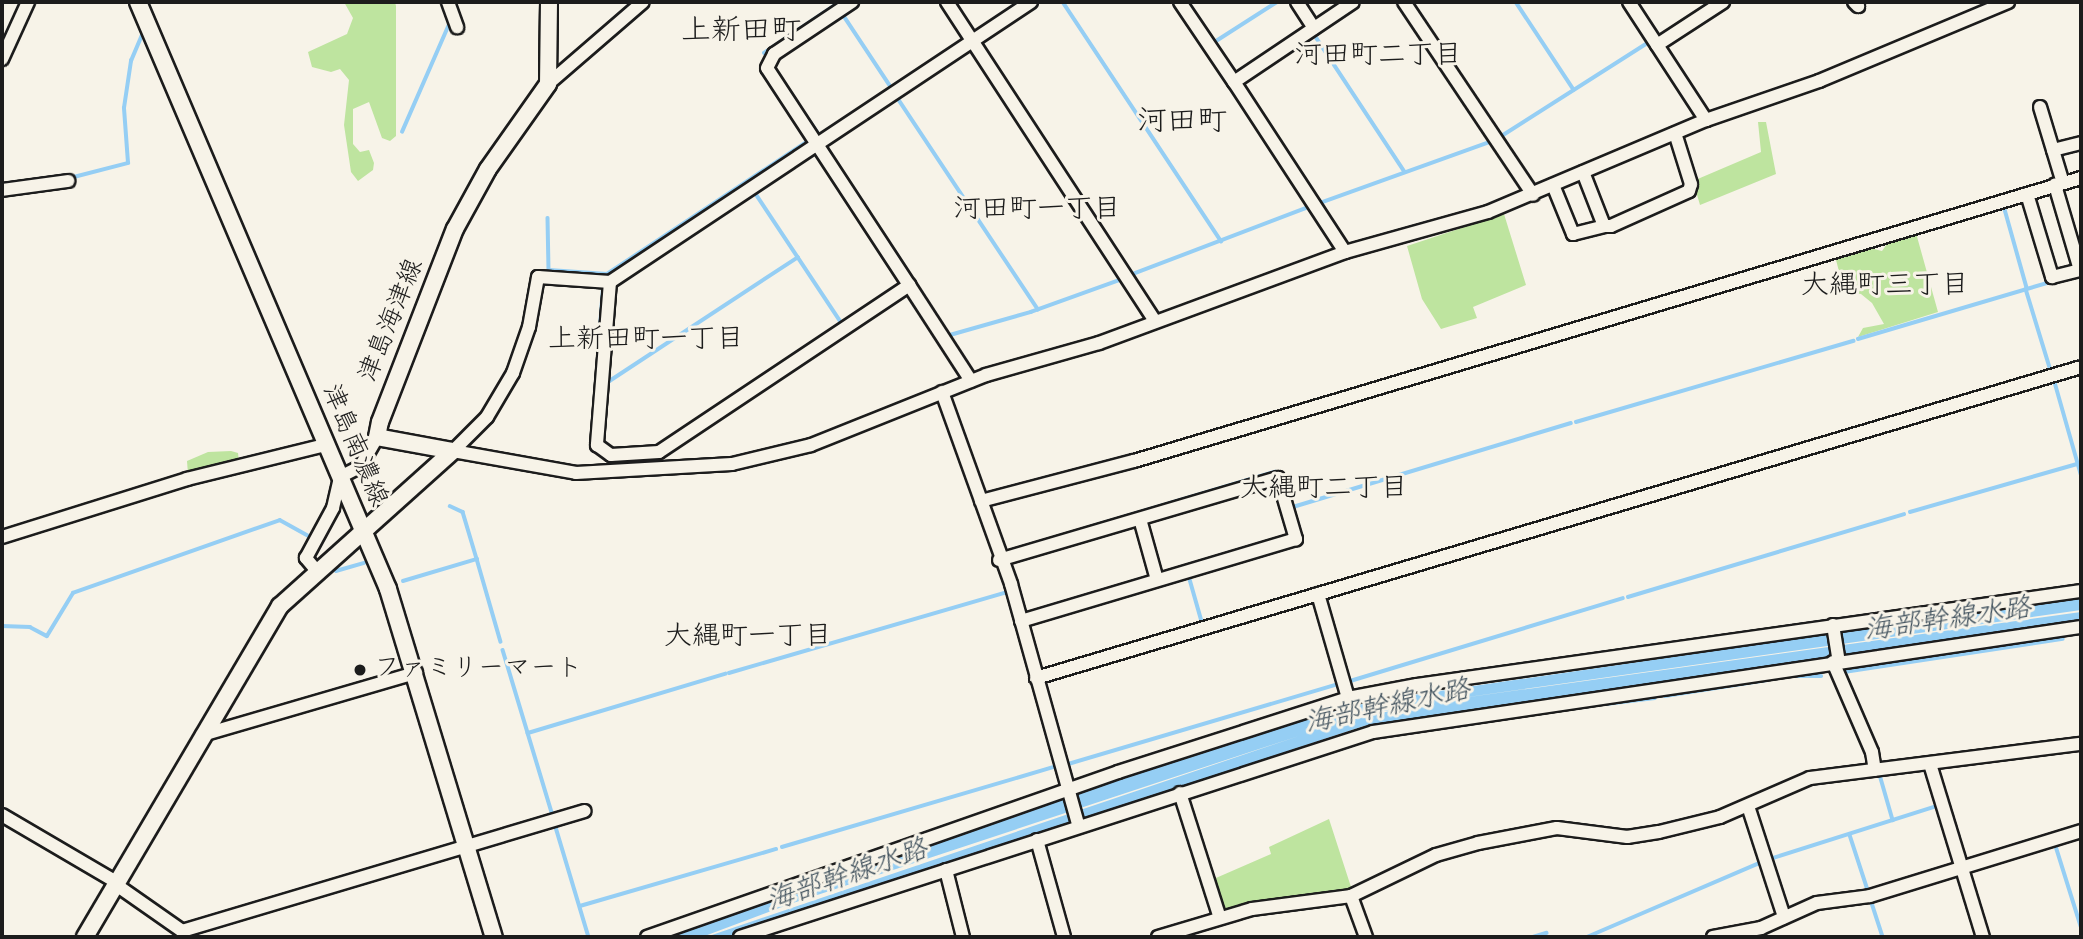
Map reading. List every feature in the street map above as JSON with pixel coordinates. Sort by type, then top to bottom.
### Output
[{"type":"main road","name":"津島南濃線","points":[[85,937],[280,606],[316,570],[362,531],[203,147],[138,2]]},
{"type":"main road","points":[[548,84],[549,2]]},
{"type":"main road","name":"津島海津線","points":[[377,438],[398,369],[455,229],[488,169],[548,84]]},
{"type":"main road","points":[[377,438],[453,451]]},
{"type":"main road","points":[[453,451],[362,531],[388,589],[416,673],[494,937]]},
{"type":"street","points":[[2,59],[28,2]]},
{"type":"street","points":[[447,2],[457,27]]},
{"type":"street","points":[[548,84],[643,2]]},
{"type":"street","points":[[852,2],[774,54],[766,68],[971,381]]},
{"type":"street","points":[[947,2],[1154,320]]},
{"type":"street","points":[[453,451],[487,417],[513,373],[529,327],[538,277],[610,282],[1031,2]]},
{"type":"street","points":[[1180,2],[1345,252]]},
{"type":"street","points":[[1297,2],[1314,27]]},
{"type":"street","points":[[1234,82],[1353,2]]},
{"type":"street","points":[[1404,2],[1532,195]]},
{"type":"street","points":[[1629,2],[1706,120]]},
{"type":"street","points":[[1657,45],[1724,2]]},
{"type":"street","points":[[453,451],[576,473],[732,464],[811,445],[971,381],[1099,343],[1154,320],[1345,252],[1449,225],[1532,195],[1706,120],[1819,81],[2008,2]]},
{"type":"street","points":[[2027,194],[2052,277],[2080,270],[2053,150],[2040,107]]},
{"type":"street","points":[[1553,185],[1573,234],[1604,226],[1689,191],[1691,184],[1675,133]]},
{"type":"street","points":[[2053,150],[2081,143]]},
{"type":"street","points":[[1583,172],[1604,226]]},
{"type":"street","points":[[981,502],[1134,461],[2081,178]]},
{"type":"street","points":[[2,190],[68,181]]},
{"type":"street","points":[[610,282],[597,445],[611,455],[659,452],[909,285]]},
{"type":"street","points":[[1036,678],[2081,367]]},
{"type":"street","points":[[942,392],[1021,621],[1079,827]]},
{"type":"street","points":[[316,570],[306,558],[333,508],[340,477],[360,467],[377,438]]},
{"type":"street","points":[[2,537],[187,479],[325,445]]},
{"type":"street","points":[[999,560],[1278,478],[1296,539],[1021,621]]},
{"type":"street","points":[[1140,519],[1157,580]]},
{"type":"street","points":[[647,937],[1067,790],[1348,698],[2081,591]]},
{"type":"street","points":[[1318,594],[1348,698]]},
{"type":"street","points":[[740,937],[1373,732],[1837,661],[2081,627]]},
{"type":"street","points":[[1833,628],[1837,661],[1872,752],[1875,770]]},
{"type":"street","points":[[202,735],[416,673]]},
{"type":"street","points":[[1158,937],[1252,909],[1351,896],[1436,855],[1478,843],[1557,828],[1637,835],[1679,828],[1748,806],[1810,778],[2081,744]]},
{"type":"street","points":[[1930,764],[1983,937]]},
{"type":"street","points":[[1180,793],[1220,918]]},
{"type":"street","points":[[1748,806],[1784,917]]},
{"type":"street","points":[[2,815],[116,883],[185,934],[584,811]]},
{"type":"street","points":[[1713,937],[1762,928],[1826,900],[1870,896],[2081,831]]},
{"type":"street","points":[[1037,840],[1064,937]]},
{"type":"street","points":[[946,870],[963,937]]},
{"type":"street","points":[[1351,896],[1366,937]]},
{"type":"green space","points":[[344,2],[395,2],[396,6],[396,136],[390,141],[382,138],[369,102],[353,109],[353,144],[360,152],[369,150],[374,163],[373,170],[358,181],[351,172],[344,125],[349,80],[340,69],[331,72],[312,67],[308,52],[347,34],[353,18]]},
{"type":"green space","points":[[1758,122],[1766,122],[1776,174],[1700,205],[1693,181],[1761,152]]},
{"type":"green space","points":[[1504,214],[1526,285],[1473,307],[1477,318],[1441,329],[1422,299],[1407,246]]},
{"type":"green space","points":[[1916,233],[1938,312],[1858,337],[1863,328],[1884,324],[1872,303],[1861,294],[1844,291],[1835,256],[1866,247],[1882,251],[1889,241]]},
{"type":"green space","points":[[208,452],[238,453],[239,462],[188,474],[187,461]]},
{"type":"green space","points":[[1329,819],[1351,887],[1370,883],[1352,893],[1223,912],[1209,881],[1271,854],[1269,847]]},
{"type":"water","name":"海部幹線水路","points":[[2081,597],[2081,610],[1426,703],[2081,612],[2081,623],[1364,726],[726,937],[706,937],[1305,734],[790,904],[702,937],[666,937],[1070,796],[1358,703]],"holes":[[[1407,707],[1337,723],[1362,715]]]},
{"type":"waterway","points":[[764,53],[840,2]]},
{"type":"waterway","points":[[1063,2],[1221,241]]},
{"type":"waterway","points":[[1213,43],[1277,2]]},
{"type":"waterway","points":[[1516,2],[1574,90]]},
{"type":"waterway","points":[[844,16],[891,87]]},
{"type":"waterway","points":[[402,132],[450,22]]},
{"type":"waterway","points":[[70,178],[128,163],[124,108],[131,61],[143,33]]},
{"type":"waterway","points":[[1314,34],[1405,172]]},
{"type":"waterway","points":[[1500,137],[1646,44]]},
{"type":"waterway","points":[[897,97],[1038,309]]},
{"type":"waterway","points":[[795,100],[818,133]]},
{"type":"waterway","points":[[1323,202],[1492,141]]},
{"type":"waterway","points":[[548,218],[549,270],[607,274],[805,143]]},
{"type":"waterway","points":[[754,191],[841,322]]},
{"type":"waterway","points":[[2004,206],[2027,288]]},
{"type":"waterway","points":[[1133,274],[1306,208]]},
{"type":"waterway","points":[[608,382],[798,257]]},
{"type":"waterway","points":[[950,335],[1031,312],[1122,279]]},
{"type":"waterway","points":[[1858,339],[2050,282]]},
{"type":"waterway","points":[[599,340],[603,288]]},
{"type":"waterway","points":[[2026,289],[2051,371]]},
{"type":"waterway","points":[[1576,422],[1853,341]]},
{"type":"waterway","points":[[2054,379],[2081,474]]},
{"type":"waterway","points":[[1293,507],[1571,423]]},
{"type":"waterway","points":[[1910,512],[2081,463]]},
{"type":"waterway","points":[[1090,527],[1275,472]]},
{"type":"waterway","points":[[450,506],[463,512],[477,559]]},
{"type":"waterway","points":[[1628,597],[1904,514]]},
{"type":"waterway","points":[[2,626],[30,627],[47,636],[73,593],[280,520],[311,537]]},
{"type":"waterway","points":[[403,581],[477,559],[501,642]]},
{"type":"waterway","points":[[336,571],[364,563]]},
{"type":"waterway","points":[[1189,576],[1203,625]]},
{"type":"waterway","points":[[729,673],[1007,592]]},
{"type":"waterway","points":[[1347,682],[1623,598]]},
{"type":"waterway","points":[[1844,672],[2063,639]]},
{"type":"waterway","points":[[503,650],[528,733],[725,674]]},
{"type":"waterway","points":[[1792,676],[1821,676]]},
{"type":"waterway","points":[[1665,696],[1767,680]]},
{"type":"waterway","points":[[1065,765],[1339,684]]},
{"type":"waterway","points":[[1606,704],[1655,698]]},
{"type":"waterway","points":[[528,733],[553,816]]},
{"type":"waterway","points":[[782,847],[1053,767]]},
{"type":"waterway","points":[[1880,775],[1893,820]]},
{"type":"waterway","points":[[1770,859],[1937,806],[1938,809]]},
{"type":"waterway","points":[[555,824],[589,937]]},
{"type":"waterway","points":[[1850,835],[1869,893]]},
{"type":"waterway","points":[[2055,843],[2081,926]]},
{"type":"waterway","points":[[580,906],[776,849]]},
{"type":"waterway","points":[[1587,937],[1762,862]]},
{"type":"waterway","points":[[1871,900],[1883,937]]},
{"type":"waterway","points":[[1533,937],[1546,933]]},
{"type":"place","name":"ファミリーマート","points":[[360,670]]},
{"type":"district","name":"上新田町","points":[[741,34]]},
{"type":"district","name":"河田町二丁目","points":[[1378,58]]},
{"type":"district","name":"河田町","points":[[1182,125]]},
{"type":"district","name":"河田町一丁目","points":[[1037,212]]},
{"type":"district","name":"大縄町三丁目","points":[[1885,288]]},
{"type":"district","name":"上新田町一丁目","points":[[646,342]]},
{"type":"district","name":"大縄町二丁目","points":[[1324,491]]},
{"type":"district","name":"大縄町一丁目","points":[[748,639]]}]
